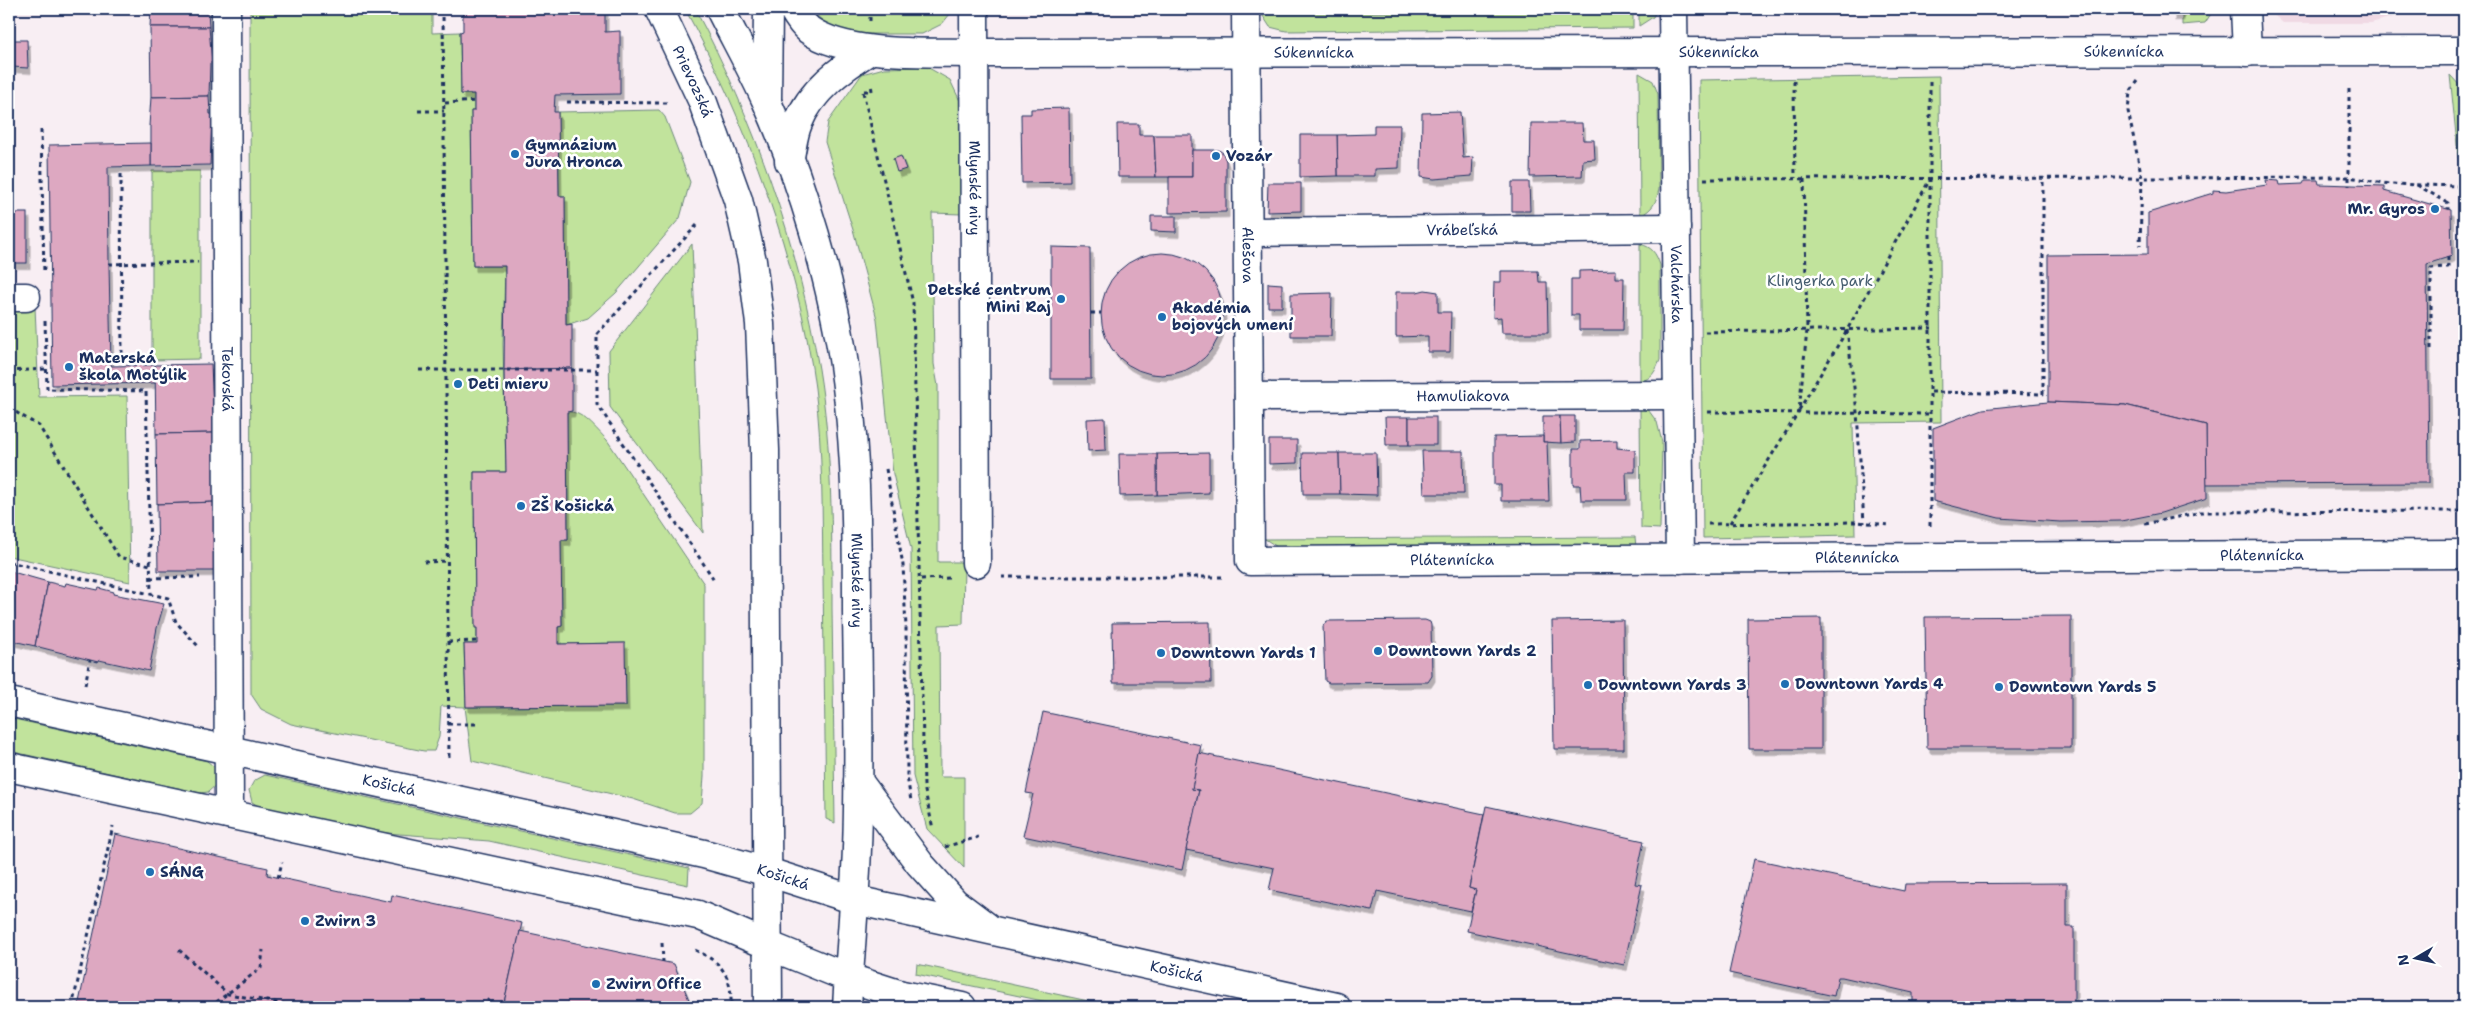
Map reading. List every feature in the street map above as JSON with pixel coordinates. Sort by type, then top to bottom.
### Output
[{"type":"street","name":"Tekovská","points":[[226,9],[229,750]]},
{"type":"street","name":"Prievozská","points":[[659,9],[702,100],[724,156],[738,200],[752,261],[760,324],[765,450],[768,872]]},
{"type":"street","points":[[720,9],[767,101]]},
{"type":"street","name":"Mlynské nivy","points":[[768,9],[767,101],[816,242],[834,310],[847,381],[854,454],[857,525],[858,781],[855,900],[847,1007]]},
{"type":"street","points":[[793,9],[807,29],[821,37],[866,53],[974,53]]},
{"type":"street","name":"Mlynské nivy","points":[[974,9],[976,563]]},
{"type":"street","name":"Alešova","points":[[1246,9],[1250,561]]},
{"type":"street","name":"Valchárska","points":[[1673,9],[1680,559]]},
{"type":"street","points":[[2245,9],[2247,52]]},
{"type":"street","name":"Súkennícka","points":[[974,53],[2464,51]]},
{"type":"street","points":[[789,160],[798,123],[813,97],[842,68],[866,53]]},
{"type":"street","name":"Vrábeľská","points":[[1248,232],[1676,228]]},
{"type":"street","name":"Hamuliakova","points":[[1249,397],[1677,395]]},
{"type":"street","name":"Plátennícka","points":[[1250,561],[2464,554]]},
{"type":"street","name":"Košická","points":[[9,702],[704,854],[855,900],[1336,1007]]},
{"type":"street","points":[[229,750],[229,814]]},
{"type":"street","points":[[9,767],[698,915],[848,978],[902,995],[962,1007]]},
{"type":"street","points":[[858,781],[920,864],[955,903],[994,932]]},
{"type":"street","points":[[768,872],[770,946],[768,1007]]},
{"type":"path","points":[[443,9],[449,761]]},
{"type":"path","points":[[866,53],[863,91],[913,303],[924,786],[933,831]]},
{"type":"path","points":[[2140,246],[2142,178],[2128,111],[2130,92],[2143,75]]},
{"type":"path","points":[[1794,76],[1795,178]]},
{"type":"path","points":[[1930,76],[1932,328],[1930,529]]},
{"type":"path","points":[[2348,89],[2349,186]]},
{"type":"path","points":[[445,102],[474,101]]},
{"type":"path","points":[[567,102],[667,103]]},
{"type":"path","points":[[418,111],[444,111]]},
{"type":"path","points":[[41,130],[44,277]]},
{"type":"path","points":[[120,174],[122,360]]},
{"type":"path","points":[[1931,392],[2043,394],[2043,176]]},
{"type":"path","points":[[1696,179],[2043,176],[2142,178],[2349,177],[2389,184],[2457,186]]},
{"type":"path","points":[[1799,412],[1807,330],[1804,178]]},
{"type":"path","points":[[1730,523],[1847,330],[1931,178]]},
{"type":"path","points":[[2416,185],[2448,203],[2448,209]]},
{"type":"path","points":[[697,225],[597,334],[597,404],[715,582]]},
{"type":"path","points":[[2431,349],[2431,268],[2448,267],[2448,257]]},
{"type":"path","points":[[109,264],[200,262]]},
{"type":"path","points":[[26,303],[46,369],[47,389],[146,391],[151,593]]},
{"type":"path","points":[[1091,313],[1101,313]]},
{"type":"path","points":[[1697,333],[1932,328]]},
{"type":"path","points":[[1847,330],[1857,412],[1864,522]]},
{"type":"path","points":[[9,371],[46,369]]},
{"type":"path","points":[[420,370],[597,370]]},
{"type":"path","points":[[9,408],[39,426],[118,557],[150,565]]},
{"type":"path","points":[[1707,412],[1931,414]]},
{"type":"path","points":[[2143,524],[2201,512],[2464,511]]},
{"type":"path","points":[[1700,525],[1864,522],[1893,525]]},
{"type":"path","points":[[1921,528],[1940,529]]},
{"type":"path","points":[[424,562],[448,561]]},
{"type":"path","points":[[9,562],[168,598],[176,622],[202,650]]},
{"type":"path","points":[[150,578],[209,577]]},
{"type":"path","points":[[448,642],[477,641]]},
{"type":"path","points":[[85,685],[90,660]]},
{"type":"path","points":[[448,724],[480,724]]},
{"type":"path","points":[[72,1007],[113,826]]},
{"type":"path","points":[[937,849],[978,837]]},
{"type":"path","points":[[278,878],[282,862]]},
{"type":"path","points":[[662,943],[663,962]]},
{"type":"path","points":[[179,950],[228,994],[301,1007]]},
{"type":"path","points":[[210,1007],[261,968],[263,950]]},
{"type":"path","points":[[695,950],[713,958],[726,974],[731,994],[731,1007]]},
{"type":"path","points":[[482,1007],[489,1000]]},
{"type":"shaded area","points":[[2273,9],[2414,9],[2411,12],[2371,23],[2283,23],[2275,16]]},
{"type":"green space","points":[[250,9],[432,9],[432,33],[460,32],[461,94],[474,94],[474,111],[471,111],[473,266],[505,266],[503,344],[506,472],[474,472],[475,627],[477,628],[477,644],[464,644],[466,707],[626,706],[624,643],[558,644],[558,627],[562,626],[561,540],[568,540],[567,412],[573,412],[584,417],[607,440],[704,584],[704,776],[702,803],[690,813],[675,813],[633,799],[472,761],[465,707],[441,706],[439,737],[434,751],[424,751],[291,724],[261,709],[251,694]]},
{"type":"green space","points":[[685,9],[695,9],[717,51],[737,95],[772,184],[799,275],[819,369],[829,459],[832,548],[835,823],[826,819],[821,458],[818,411],[807,340],[797,291],[783,242],[749,144],[729,97]]},
{"type":"green space","points":[[810,9],[954,9],[942,24],[922,34],[846,34],[828,26]]},
{"type":"green space","points":[[1639,9],[1657,9],[1653,17],[1639,26]]},
{"type":"green space","points":[[2182,9],[2214,9],[2205,23],[2182,25]]},
{"type":"green space","points":[[1633,11],[1633,28],[1286,31],[1270,27],[1261,13]]},
{"type":"green space","points":[[927,67],[950,80],[960,101],[961,214],[932,213],[934,364],[938,386],[938,562],[964,562],[963,624],[939,625],[940,777],[964,777],[964,868],[927,829],[913,776],[911,549],[893,474],[877,319],[854,233],[825,142],[828,122],[862,74],[884,68]]},
{"type":"green space","points":[[1639,73],[1653,81],[1658,94],[1659,189],[1653,205],[1640,216]]},
{"type":"green space","points":[[2450,75],[2463,89],[2464,215]]},
{"type":"green space","name":"Klingerka park","points":[[1939,76],[1941,422],[1853,423],[1855,535],[1703,538],[1699,80]]},
{"type":"green space","points":[[659,110],[665,117],[690,182],[680,218],[616,293],[588,318],[566,325],[565,196],[559,196],[558,112]]},
{"type":"green space","points":[[152,171],[200,171],[200,359],[152,360]]},
{"type":"green space","points":[[692,244],[703,533],[610,407],[609,351]]},
{"type":"green space","points":[[1640,244],[1653,251],[1660,265],[1660,360],[1653,374],[1640,382]]},
{"type":"green space","points":[[9,307],[35,307],[39,397],[127,396],[130,582],[9,556]]},
{"type":"green space","points":[[1640,409],[1649,411],[1657,422],[1662,442],[1660,529],[1641,528]]},
{"type":"green space","points":[[1635,537],[1636,547],[1279,548],[1265,539]]},
{"type":"green space","points":[[9,718],[207,761],[218,770],[219,782],[208,792],[200,793],[9,751]]},
{"type":"green space","points":[[265,775],[689,868],[688,885],[489,841],[374,832],[263,809],[252,802],[249,790],[254,781]]},
{"type":"green space","points":[[917,964],[1116,1007],[1071,1007],[916,974]]},
{"type":"building","points":[[151,9],[208,9],[209,27],[150,27]]},
{"type":"building","name":"Gymnázium Jura Hronca","points":[[463,9],[605,9],[605,32],[620,31],[620,94],[555,95],[554,112],[558,112],[559,196],[565,196],[566,325],[572,324],[572,368],[504,370],[505,266],[473,266],[471,111],[474,111],[474,94],[461,94],[460,32],[463,31]]},
{"type":"building","points":[[2172,9],[2181,9],[2181,15],[2172,15]]},
{"type":"building","points":[[150,27],[209,27],[212,63],[210,63],[209,96],[151,97]]},
{"type":"building","points":[[9,40],[11,40],[12,67],[9,67]]},
{"type":"building","points":[[11,40],[27,40],[28,68],[12,67]]},
{"type":"building","points":[[209,96],[210,114],[212,114],[210,165],[151,166],[151,126],[149,126],[151,97]]},
{"type":"building","points":[[1069,108],[1070,182],[1022,183],[1021,114],[1031,114],[1031,109]]},
{"type":"building","points":[[1460,112],[1463,158],[1473,157],[1472,176],[1434,179],[1421,177],[1422,113]]},
{"type":"building","points":[[1531,123],[1582,123],[1583,140],[1594,140],[1595,159],[1583,160],[1582,176],[1530,177]]},
{"type":"building","points":[[1117,124],[1139,124],[1139,135],[1154,135],[1156,177],[1118,177]]},
{"type":"building","points":[[1374,125],[1400,125],[1399,168],[1375,169],[1375,176],[1338,176],[1337,135],[1374,134]]},
{"type":"building","points":[[1154,135],[1192,135],[1192,177],[1156,177]]},
{"type":"building","points":[[1300,135],[1337,135],[1338,176],[1300,177]]},
{"type":"building","points":[[151,143],[151,166],[108,167],[109,264],[111,366],[155,365],[155,383],[52,385],[49,145]]},
{"type":"building","points":[[1192,150],[1219,150],[1223,153],[1226,161],[1226,212],[1169,213],[1169,177],[1192,177]]},
{"type":"building","points":[[901,156],[906,169],[897,172],[893,159]]},
{"type":"building","points":[[2266,180],[2279,181],[2280,185],[2303,184],[2305,180],[2318,180],[2319,184],[2384,186],[2384,191],[2451,210],[2452,256],[2427,264],[2429,483],[2206,484],[2206,425],[2125,405],[2048,402],[2048,255],[2148,254],[2148,213],[2213,193],[2213,190],[2226,191],[2267,185]]},
{"type":"building","points":[[1512,182],[1529,182],[1530,211],[1512,211]]},
{"type":"building","points":[[1268,183],[1301,183],[1301,211],[1267,212]]},
{"type":"building","points":[[9,213],[27,213],[27,263],[9,263]]},
{"type":"building","points":[[1151,216],[1176,216],[1176,232],[1151,231]]},
{"type":"building","points":[[1051,247],[1090,248],[1091,379],[1051,379]]},
{"type":"building","name":"Akadémia bojových umení","points":[[1162,253],[1174,254],[1185,258],[1196,263],[1205,271],[1213,280],[1218,291],[1222,302],[1222,326],[1218,337],[1213,348],[1205,357],[1196,365],[1185,370],[1174,374],[1162,375],[1150,374],[1139,370],[1128,365],[1119,357],[1111,348],[1106,337],[1102,326],[1101,314],[1102,302],[1106,291],[1111,280],[1119,271],[1128,263],[1139,258],[1150,254]]},
{"type":"building","points":[[1616,270],[1616,278],[1624,278],[1623,330],[1579,330],[1579,315],[1571,315],[1571,279],[1579,279],[1579,271]]},
{"type":"building","points":[[1501,271],[1538,271],[1539,282],[1547,282],[1548,333],[1502,333],[1501,317],[1493,318],[1494,282],[1501,282]]},
{"type":"building","points":[[1268,283],[1282,284],[1282,307],[1268,307]]},
{"type":"building","points":[[1425,290],[1438,292],[1438,312],[1451,312],[1450,352],[1428,352],[1428,336],[1396,337],[1396,292]]},
{"type":"building","points":[[1332,293],[1331,336],[1291,336],[1291,294]]},
{"type":"building","points":[[211,364],[214,433],[156,434],[155,365]]},
{"type":"building","name":"ZŠ Košická","points":[[572,368],[572,411],[567,412],[568,540],[561,540],[562,626],[558,627],[558,644],[625,643],[626,706],[466,707],[464,644],[477,644],[477,628],[475,628],[474,472],[506,472],[504,370]]},
{"type":"building","points":[[2048,402],[2125,405],[2206,425],[2207,498],[2161,513],[2121,521],[2060,522],[1999,518],[1933,501],[1933,428],[1983,409]]},
{"type":"building","points":[[1543,416],[1560,416],[1561,443],[1543,442]]},
{"type":"building","points":[[1560,416],[1575,416],[1575,442],[1561,443]]},
{"type":"building","points":[[1385,417],[1409,417],[1409,445],[1386,445]]},
{"type":"building","points":[[1409,417],[1436,417],[1436,445],[1409,445]]},
{"type":"building","points":[[1105,418],[1106,450],[1088,451],[1087,419]]},
{"type":"building","points":[[214,433],[216,502],[157,504],[156,434]]},
{"type":"building","points":[[1543,436],[1543,442],[1547,442],[1549,501],[1501,501],[1501,485],[1494,485],[1494,437]]},
{"type":"building","points":[[1269,440],[1297,440],[1297,463],[1269,464]]},
{"type":"building","points":[[1617,440],[1617,448],[1635,450],[1635,472],[1626,472],[1627,500],[1581,500],[1580,485],[1573,485],[1573,449],[1580,449],[1580,441]]},
{"type":"building","points":[[1422,451],[1463,451],[1464,494],[1424,494]]},
{"type":"building","points":[[1209,453],[1209,493],[1157,495],[1157,454]]},
{"type":"building","points":[[1302,453],[1339,453],[1340,494],[1303,494]]},
{"type":"building","points":[[1339,453],[1376,453],[1377,495],[1340,494]]},
{"type":"building","points":[[1119,454],[1157,454],[1157,495],[1120,496]]},
{"type":"building","points":[[216,502],[216,571],[158,571],[157,504]]},
{"type":"building","points":[[9,571],[48,582],[35,646],[9,640]]},
{"type":"building","points":[[48,582],[65,586],[66,583],[98,590],[99,588],[114,592],[113,594],[164,604],[157,628],[149,671],[99,660],[98,662],[35,646]]},
{"type":"building","name":"Downtown Yards 5","points":[[2071,616],[2071,748],[1927,748],[1925,617]]},
{"type":"building","name":"Downtown Yards 4","points":[[1821,618],[1821,749],[1749,749],[1748,619]]},
{"type":"building","name":"Downtown Yards 2","points":[[1425,620],[1430,622],[1431,625],[1432,676],[1428,682],[1329,683],[1325,681],[1323,626],[1327,621]]},
{"type":"building","name":"Downtown Yards 3","points":[[1623,620],[1624,749],[1554,749],[1552,621]]},
{"type":"building","name":"Downtown Yards 1","points":[[1210,622],[1211,683],[1113,683],[1112,623]]},
{"type":"building","points":[[1043,712],[1201,745],[1192,789],[1199,790],[1182,870],[1023,836],[1033,794],[1026,793]]},
{"type":"building","points":[[1199,753],[1484,814],[1469,888],[1476,890],[1471,911],[1377,891],[1372,911],[1269,890],[1274,868],[1186,850],[1199,790],[1192,789]]},
{"type":"building","points":[[1486,806],[1644,841],[1635,884],[1642,885],[1624,965],[1467,931],[1476,890],[1469,888]]},
{"type":"building","name":"Zwirn 3","points":[[115,834],[268,868],[267,875],[391,902],[392,895],[522,923],[503,1007],[78,1007]]},
{"type":"building","points":[[1754,859],[1904,891],[1905,884],[2067,883],[2067,927],[2074,927],[2074,1007],[1913,1007],[1913,993],[1842,977],[1838,977],[1834,996],[1729,973]]},
{"type":"building","name":"Zwirn Office","points":[[520,931],[674,964],[692,1007],[503,1007]]},
{"type":"place","name":"Gymnázium Jura Hronca","points":[[515,154]]},
{"type":"place","name":"Vozár","points":[[1216,156]]},
{"type":"place","name":"Mr. Gyros","points":[[2435,209]]},
{"type":"place","name":"Detské centrum Mini Raj","points":[[1061,299]]},
{"type":"place","name":"Akadémia bojových umení","points":[[1162,317]]},
{"type":"place","name":"Materská škola Motýlik","points":[[69,367]]},
{"type":"place","name":"Deti mieru","points":[[458,384]]},
{"type":"place","name":"ZŠ Košická","points":[[521,506]]},
{"type":"place","name":"Downtown Yards 2","points":[[1378,651]]},
{"type":"place","name":"Downtown Yards 1","points":[[1161,653]]},
{"type":"place","name":"Downtown Yards 4","points":[[1785,684]]},
{"type":"place","name":"Downtown Yards 3","points":[[1588,685]]},
{"type":"place","name":"Downtown Yards 5","points":[[1999,687]]},
{"type":"place","name":"SÁNG","points":[[150,872]]},
{"type":"place","name":"Zwirn 3","points":[[305,921]]},
{"type":"place","name":"Zwirn Office","points":[[596,984]]}]
